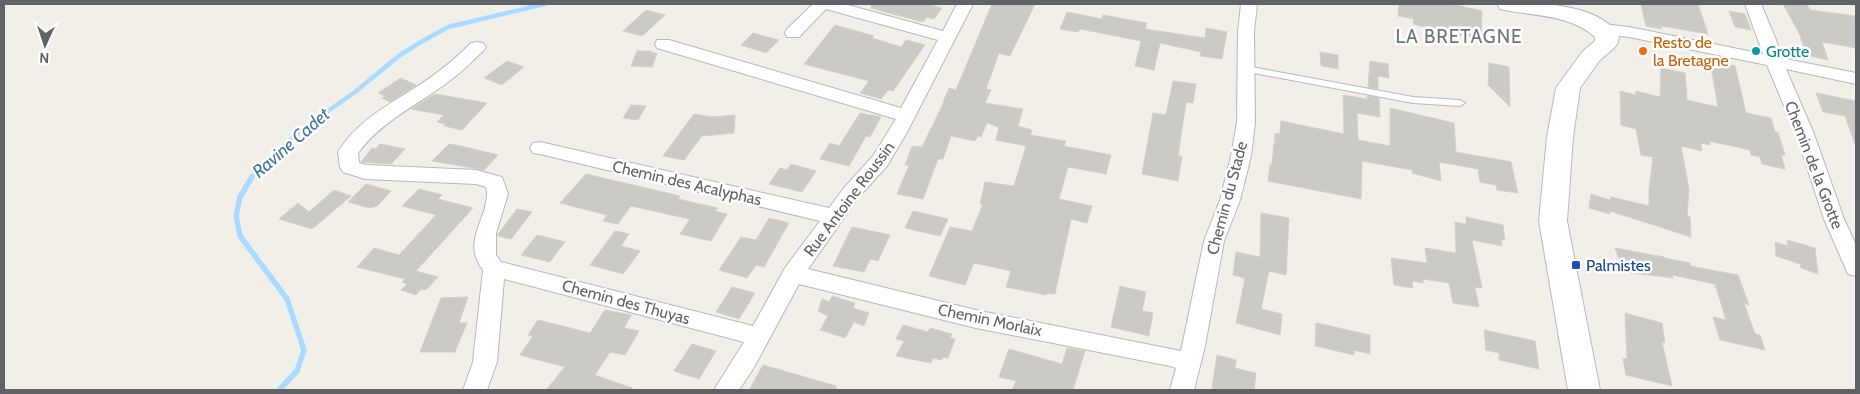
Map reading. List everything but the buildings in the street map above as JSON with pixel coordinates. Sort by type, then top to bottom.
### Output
[{"type":"main road","points":[[1508,4],[1573,17],[1593,24],[1607,36],[1606,43],[1591,56],[1568,88],[1560,137],[1553,221],[1584,390]]},
{"type":"street","points":[[793,33],[822,4]]},
{"type":"street","points":[[827,4],[947,37]]},
{"type":"street","name":"Rue Antoine Roussin","points":[[726,390],[745,362],[793,274],[851,193],[880,161],[897,134],[965,4]]},
{"type":"street","name":"Chemin du Stade","points":[[1182,390],[1194,346],[1214,241],[1230,200],[1246,122],[1246,32],[1249,4]]},
{"type":"street","name":"Chemin de la Grotte","points":[[1753,4],[1768,40],[1774,62],[1805,134],[1834,219],[1856,268]]},
{"type":"street","points":[[1602,30],[1629,32],[1856,78]]},
{"type":"street","points":[[663,44],[906,116]]},
{"type":"street","points":[[475,390],[484,362],[494,268],[485,257],[486,233],[498,194],[495,182],[476,177],[365,172],[350,167],[348,152],[361,135],[398,106],[445,76],[477,47]]},
{"type":"street","name":"Chemin des Acalyphas","points":[[540,148],[834,217]]},
{"type":"street","name":"Chemin des Thuyas","points":[[494,268],[758,336]]},
{"type":"street","name":"Chemin Morlaix","points":[[793,274],[976,319],[1172,357],[1188,363]]},
{"type":"lane","points":[[1246,70],[1413,100],[1460,103]]},
{"type":"waterway","name":"Ravine Cadet","points":[[252,177],[301,130],[355,92],[400,55],[421,42],[448,27],[545,4]]},
{"type":"waterway","name":"Ravine Cadet","points":[[252,177],[240,197],[236,216],[240,236],[287,299],[304,350],[297,371],[279,390]]},
{"type":"place","name":"Resto de la Bretagne","points":[[1643,51]]},
{"type":"place","name":"Grotte","points":[[1756,51]]},
{"type":"place","name":"Palmistes","points":[[1576,265]]},
{"type":"district","name":"LA BRETAGNE","points":[[1459,36]]}]
